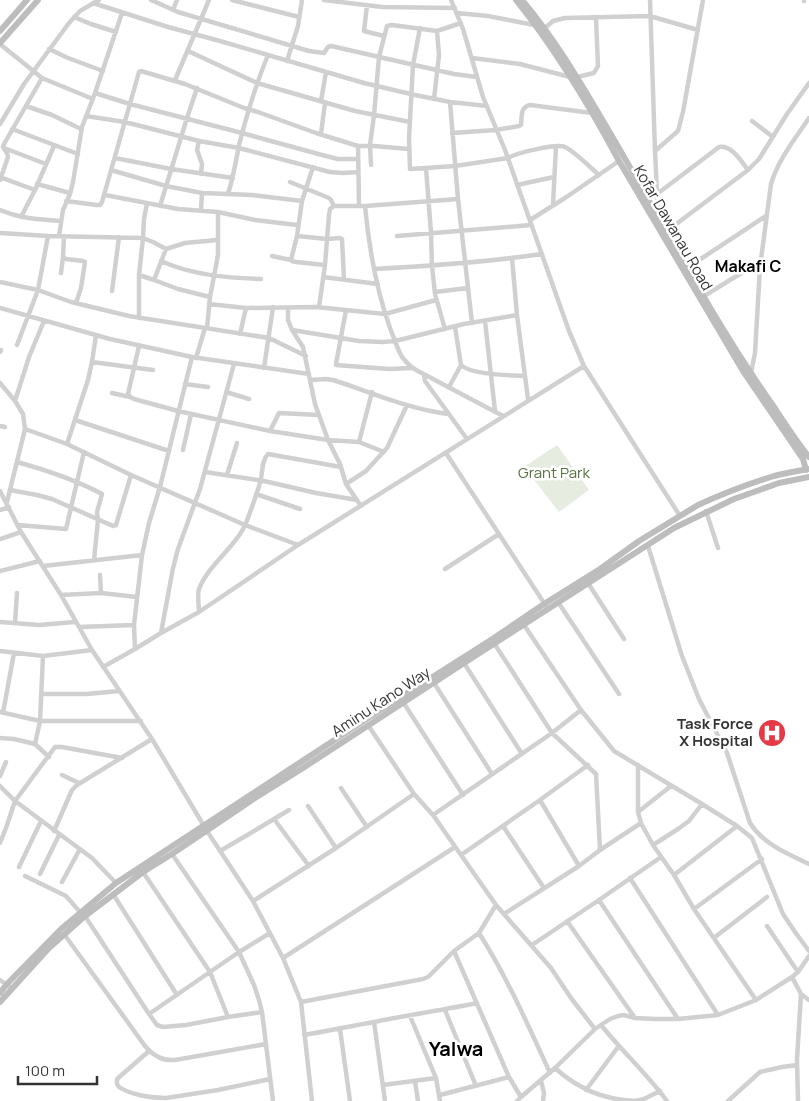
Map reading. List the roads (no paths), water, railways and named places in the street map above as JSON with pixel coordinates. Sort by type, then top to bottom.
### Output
[{"type":"main road","points":[[0,30],[27,0]]},
{"type":"main road","points":[[0,44],[38,0]]},
{"type":"main road","name":"Kofar Dawanau Road","points":[[516,0],[574,77],[619,161],[743,371],[803,459],[807,470]]},
{"type":"main road","name":"Kofar Dawanau Road","points":[[522,0],[545,28],[750,373],[809,457]]},
{"type":"main road","name":"Aminu Kano Way","points":[[0,993],[6,984],[61,929],[82,914],[376,713],[546,606],[639,541],[698,505],[736,489],[775,476],[807,470]]},
{"type":"main road","name":"Aminu Kano Way","points":[[0,1002],[6,984],[37,961],[82,914],[116,883],[255,798],[434,683],[524,625],[546,606],[558,602],[674,528],[734,498],[779,483],[809,477]]},
{"type":"main road","points":[[708,501],[709,510]]},
{"type":"street","points":[[152,0],[173,10],[291,46],[322,53],[331,46],[463,76],[477,77]]},
{"type":"street","points":[[173,10],[177,0]]},
{"type":"street","points":[[175,80],[209,0]]},
{"type":"street","points":[[232,0],[299,17]]},
{"type":"street","points":[[287,61],[298,26],[302,0]]},
{"type":"street","points":[[324,0],[382,7],[454,8]]},
{"type":"street","points":[[451,0],[487,106],[508,158],[569,331],[584,366],[680,516]]},
{"type":"street","points":[[650,0],[658,216]]},
{"type":"street","points":[[655,152],[678,131],[680,126],[704,0]]},
{"type":"street","points":[[0,124],[24,84],[49,49],[74,17],[96,1],[122,13],[376,86],[450,102],[487,106]]},
{"type":"street","points":[[367,5],[364,31],[384,36]]},
{"type":"street","points":[[61,273],[61,221],[70,193],[82,128],[122,13]]},
{"type":"street","points":[[457,14],[488,16],[536,26]]},
{"type":"street","points":[[545,28],[556,20],[650,16],[698,30]]},
{"type":"street","points":[[74,17],[116,32]]},
{"type":"street","points":[[472,58],[520,64],[574,77],[594,73],[598,66],[596,18]]},
{"type":"street","points":[[371,165],[370,146],[379,57],[388,25],[437,30],[460,23]]},
{"type":"street","points":[[420,28],[413,64],[409,149],[410,169],[455,166],[508,158],[512,155],[560,145],[599,175]]},
{"type":"street","points":[[434,99],[439,48],[437,30]]},
{"type":"street","points":[[0,44],[42,78],[93,99]]},
{"type":"street","points":[[49,49],[103,71]]},
{"type":"street","points":[[188,51],[257,83],[374,116],[410,122]]},
{"type":"street","points":[[228,194],[242,133],[257,83],[268,55]]},
{"type":"street","points":[[66,201],[100,205],[105,195],[140,71],[175,80],[236,105],[358,146],[409,149]]},
{"type":"street","points":[[321,134],[326,72]]},
{"type":"street","points":[[3,147],[42,78]]},
{"type":"street","points":[[667,232],[748,170],[759,159],[787,114],[809,84]]},
{"type":"street","points":[[160,206],[197,88]]},
{"type":"street","points":[[95,93],[328,157],[358,159]]},
{"type":"street","points":[[450,102],[458,199],[472,323]]},
{"type":"street","points":[[452,133],[496,130],[519,126],[521,124],[523,108],[530,105],[592,113]]},
{"type":"street","points":[[26,106],[82,128]]},
{"type":"street","points":[[86,116],[125,122],[335,172],[358,172]]},
{"type":"street","points":[[750,373],[755,353],[758,290],[771,184],[783,157],[809,118]]},
{"type":"street","points":[[752,121],[773,138]]},
{"type":"street","points":[[12,130],[78,154]]},
{"type":"street","points":[[199,141],[197,150],[202,164],[201,174]]},
{"type":"street","points":[[20,217],[54,146]]},
{"type":"street","points":[[358,146],[358,172],[362,206],[374,269],[386,314],[403,358],[412,368],[424,375],[503,416]]},
{"type":"street","points":[[553,205],[556,146]]},
{"type":"street","points":[[657,194],[719,147],[725,146],[730,149],[748,170]]},
{"type":"street","points":[[3,147],[46,164]]},
{"type":"street","points":[[3,147],[8,158],[0,178],[34,190]]},
{"type":"street","points":[[115,158],[233,178]]},
{"type":"street","points":[[397,236],[531,222],[619,161]]},
{"type":"street","points":[[291,260],[302,201],[313,167]]},
{"type":"street","points":[[426,168],[435,292],[445,329]]},
{"type":"street","points":[[111,170],[166,186],[202,193],[252,195],[302,201]]},
{"type":"street","points":[[517,185],[554,177]]},
{"type":"street","points":[[290,182],[329,198],[334,206]]},
{"type":"street","points":[[37,184],[70,193]]},
{"type":"street","points":[[201,210],[202,193]]},
{"type":"street","points":[[105,195],[178,209],[218,212],[255,220],[298,225]]},
{"type":"street","points":[[319,308],[330,209],[334,206],[362,206],[458,199]]},
{"type":"street","points":[[139,318],[139,276],[147,203]]},
{"type":"street","points":[[0,210],[20,217],[61,221]]},
{"type":"street","points":[[136,649],[134,625],[142,555],[185,384],[206,328],[218,255],[218,212]]},
{"type":"street","points":[[688,268],[766,216]]},
{"type":"street","points":[[0,233],[143,238],[166,249],[185,243],[217,240]]},
{"type":"street","points":[[17,345],[38,290],[48,236]]},
{"type":"street","points":[[297,236],[342,239],[344,280]]},
{"type":"street","points":[[112,291],[119,237]]},
{"type":"street","points":[[154,280],[166,249]]},
{"type":"street","points":[[374,269],[432,266],[542,254]]},
{"type":"street","points":[[272,256],[296,262],[325,265]]},
{"type":"street","points":[[62,257],[85,262],[81,288],[76,303]]},
{"type":"street","points":[[512,258],[528,399]]},
{"type":"street","points":[[161,261],[185,270],[214,275],[262,279]]},
{"type":"street","points":[[704,296],[761,261]]},
{"type":"street","points":[[139,276],[210,297]]},
{"type":"street","points":[[323,276],[378,284]]},
{"type":"street","points":[[0,282],[38,290],[76,303],[139,318],[269,338],[306,356]]},
{"type":"street","points":[[435,292],[468,288]]},
{"type":"street","points":[[209,304],[246,308],[319,308],[386,314],[436,300]]},
{"type":"street","points":[[264,368],[274,307]]},
{"type":"street","points":[[0,308],[44,322],[139,346],[234,364],[309,374]]},
{"type":"street","points":[[240,334],[246,308]]},
{"type":"street","points":[[288,308],[288,320],[306,356],[315,404],[328,440],[346,484],[361,506]]},
{"type":"street","points":[[346,310],[336,364],[338,366],[390,369],[412,368]]},
{"type":"street","points":[[292,330],[372,342],[395,340],[485,320],[517,315]]},
{"type":"street","points":[[485,320],[495,411]]},
{"type":"street","points":[[15,401],[27,362],[44,322]]},
{"type":"street","points":[[449,387],[461,365],[455,327]]},
{"type":"street","points":[[66,444],[92,362],[96,335]]},
{"type":"street","points":[[130,397],[128,394],[139,346]]},
{"type":"street","points":[[92,362],[153,370]]},
{"type":"street","points":[[161,633],[178,549],[205,472],[234,364]]},
{"type":"street","points":[[461,365],[463,368],[491,374],[525,376]]},
{"type":"street","points":[[103,667],[199,612],[298,545],[446,453],[528,399],[584,366]]},
{"type":"street","points":[[424,375],[425,381],[467,439]]},
{"type":"street","points":[[310,380],[333,380],[407,405],[448,414]]},
{"type":"street","points":[[0,383],[23,414],[25,429],[8,505]]},
{"type":"street","points":[[185,384],[208,387]]},
{"type":"street","points":[[226,392],[249,399]]},
{"type":"street","points":[[359,442],[372,392]]},
{"type":"street","points":[[112,393],[178,411],[270,431],[328,440],[359,442],[384,452]]},
{"type":"street","points":[[346,484],[366,471],[384,452],[407,405]]},
{"type":"street","points":[[270,431],[279,413],[319,414]]},
{"type":"street","points":[[183,450],[191,414]]},
{"type":"street","points":[[75,420],[169,451]]},
{"type":"street","points":[[25,429],[66,444],[130,475],[245,525],[298,545]]},
{"type":"street","points":[[226,475],[236,443]]},
{"type":"street","points":[[18,526],[65,530],[67,528],[84,452]]},
{"type":"street","points":[[446,453],[546,606]]},
{"type":"street","points":[[199,612],[199,590],[209,573],[245,525],[261,481],[266,455],[340,467]]},
{"type":"street","points":[[17,462],[102,494],[97,512],[94,560]]},
{"type":"street","points":[[205,472],[357,500]]},
{"type":"street","points":[[10,490],[52,499],[113,526],[116,525],[130,475]]},
{"type":"street","points":[[0,491],[21,532],[61,595],[75,622],[103,667],[141,721],[253,902],[283,958],[301,1002],[312,1101]]},
{"type":"street","points":[[256,494],[300,509]]},
{"type":"street","points":[[0,510],[8,505]]},
{"type":"street","points":[[709,510],[718,548]]},
{"type":"street","points":[[0,539],[21,532]]},
{"type":"street","points":[[445,569],[499,534]]},
{"type":"street","points":[[648,546],[682,656],[699,699],[727,753],[750,823],[762,838],[782,852],[809,864]]},
{"type":"street","points":[[43,566],[142,555]]},
{"type":"street","points":[[0,571],[40,561]]},
{"type":"street","points":[[100,575],[102,593]]},
{"type":"street","points":[[588,583],[624,639]]},
{"type":"street","points":[[14,623],[16,593]]},
{"type":"street","points":[[61,595],[102,593],[137,597]]},
{"type":"street","points":[[558,602],[619,694]]},
{"type":"street","points":[[0,622],[39,625],[75,622]]},
{"type":"street","points":[[79,627],[134,625]]},
{"type":"street","points":[[524,625],[581,710],[614,751],[737,826],[752,838],[784,914],[809,952]]},
{"type":"street","points":[[494,643],[552,733],[596,774],[600,850]]},
{"type":"street","points":[[0,651],[43,656],[92,650]]},
{"type":"street","points":[[14,654],[2,713],[40,721],[141,721]]},
{"type":"street","points":[[36,744],[40,721],[43,656]]},
{"type":"street","points":[[464,663],[522,754]]},
{"type":"street","points":[[434,683],[492,774]]},
{"type":"street","points":[[41,694],[87,694],[120,691]]},
{"type":"street","points":[[403,702],[463,795]]},
{"type":"street","points":[[433,815],[552,733],[581,710]]},
{"type":"street","points":[[368,725],[414,794],[433,815],[496,905],[532,944],[595,1029]]},
{"type":"street","points":[[0,738],[36,744],[49,757]]},
{"type":"street","points":[[54,831],[72,790],[79,783],[152,739]]},
{"type":"street","points":[[0,843],[14,801],[55,747],[122,758]]},
{"type":"street","points":[[0,776],[6,762]]},
{"type":"street","points":[[461,855],[588,765]]},
{"type":"street","points":[[638,765],[638,812],[641,823],[653,845],[756,1000]]},
{"type":"street","points":[[62,775],[79,783]]},
{"type":"street","points":[[0,786],[14,801],[92,858],[116,883]]},
{"type":"street","points":[[638,812],[671,786]]},
{"type":"street","points":[[341,788],[367,827]]},
{"type":"street","points":[[253,902],[414,794]]},
{"type":"street","points":[[540,800],[579,866]]},
{"type":"street","points":[[653,845],[689,820],[702,804]]},
{"type":"street","points":[[308,806],[336,848]]},
{"type":"street","points":[[220,851],[289,810]]},
{"type":"street","points":[[274,819],[308,866]]},
{"type":"street","points":[[19,867],[42,821]]},
{"type":"street","points":[[504,914],[579,866],[641,823]]},
{"type":"street","points":[[0,825],[6,828]]},
{"type":"street","points":[[503,826],[544,888]]},
{"type":"street","points":[[674,876],[737,826]]},
{"type":"street","points":[[40,874],[59,835]]},
{"type":"street","points":[[283,958],[455,847]]},
{"type":"street","points":[[62,882],[80,849]]},
{"type":"street","points":[[172,854],[240,952],[254,985],[262,1012],[273,1101]]},
{"type":"street","points":[[532,944],[661,857]]},
{"type":"street","points":[[694,908],[762,859]]},
{"type":"street","points":[[143,872],[210,972],[228,1017]]},
{"type":"street","points":[[25,876],[66,896],[82,914],[157,1025],[163,1027],[186,1025],[262,1012]]},
{"type":"street","points":[[630,878],[718,1015]]},
{"type":"street","points":[[113,894],[178,995]]},
{"type":"street","points":[[715,937],[767,897]]},
{"type":"street","points":[[599,900],[678,1018]]},
{"type":"street","points":[[301,1002],[424,979],[454,951],[479,932],[496,905]]},
{"type":"street","points":[[567,921],[635,1018]]},
{"type":"street","points":[[767,926],[798,972]]},
{"type":"street","points":[[479,932],[510,988],[550,1073]]},
{"type":"street","points":[[148,1014],[270,933]]},
{"type":"street","points":[[64,934],[149,1051],[161,1060],[175,1060],[266,1044]]},
{"type":"street","points":[[454,951],[509,1077],[521,1096]]},
{"type":"street","points":[[517,1101],[550,1073],[595,1029],[618,1016],[678,1018],[718,1015],[756,1000],[792,977],[798,972],[809,956]]},
{"type":"street","points":[[792,977],[801,994],[809,1000]]},
{"type":"street","points":[[798,1101],[797,1065],[801,994]]},
{"type":"street","points":[[304,1035],[477,1003]]},
{"type":"street","points":[[445,1010],[476,1086]]},
{"type":"street","points":[[410,1016],[436,1078],[440,1098],[509,1077]]},
{"type":"street","points":[[374,1022],[385,1101]]},
{"type":"street","points":[[601,1025],[618,1047],[638,1066],[667,1101]]},
{"type":"street","points":[[340,1029],[350,1101]]},
{"type":"street","points":[[586,1090],[618,1047]]},
{"type":"street","points":[[149,1051],[117,1079],[119,1087],[139,1094],[166,1098],[270,1079]]},
{"type":"street","points":[[728,1101],[760,1072],[797,1065]]},
{"type":"street","points":[[555,1068],[563,1076],[586,1090],[601,1096],[635,1101],[660,1091]]},
{"type":"street","points":[[383,1085],[436,1078]]},
{"type":"street","points":[[415,1081],[418,1101]]},
{"type":"street","points":[[541,1081],[544,1094],[543,1101]]},
{"type":"place","name":"Task Force X Hospital","points":[[772,733]]},
{"type":"district","name":"Makafi C","points":[[748,266]]},
{"type":"district","name":"Yalwa","points":[[456,1049]]},
{"type":"park label","name":"Grant Park","points":[[554,473]]}]
